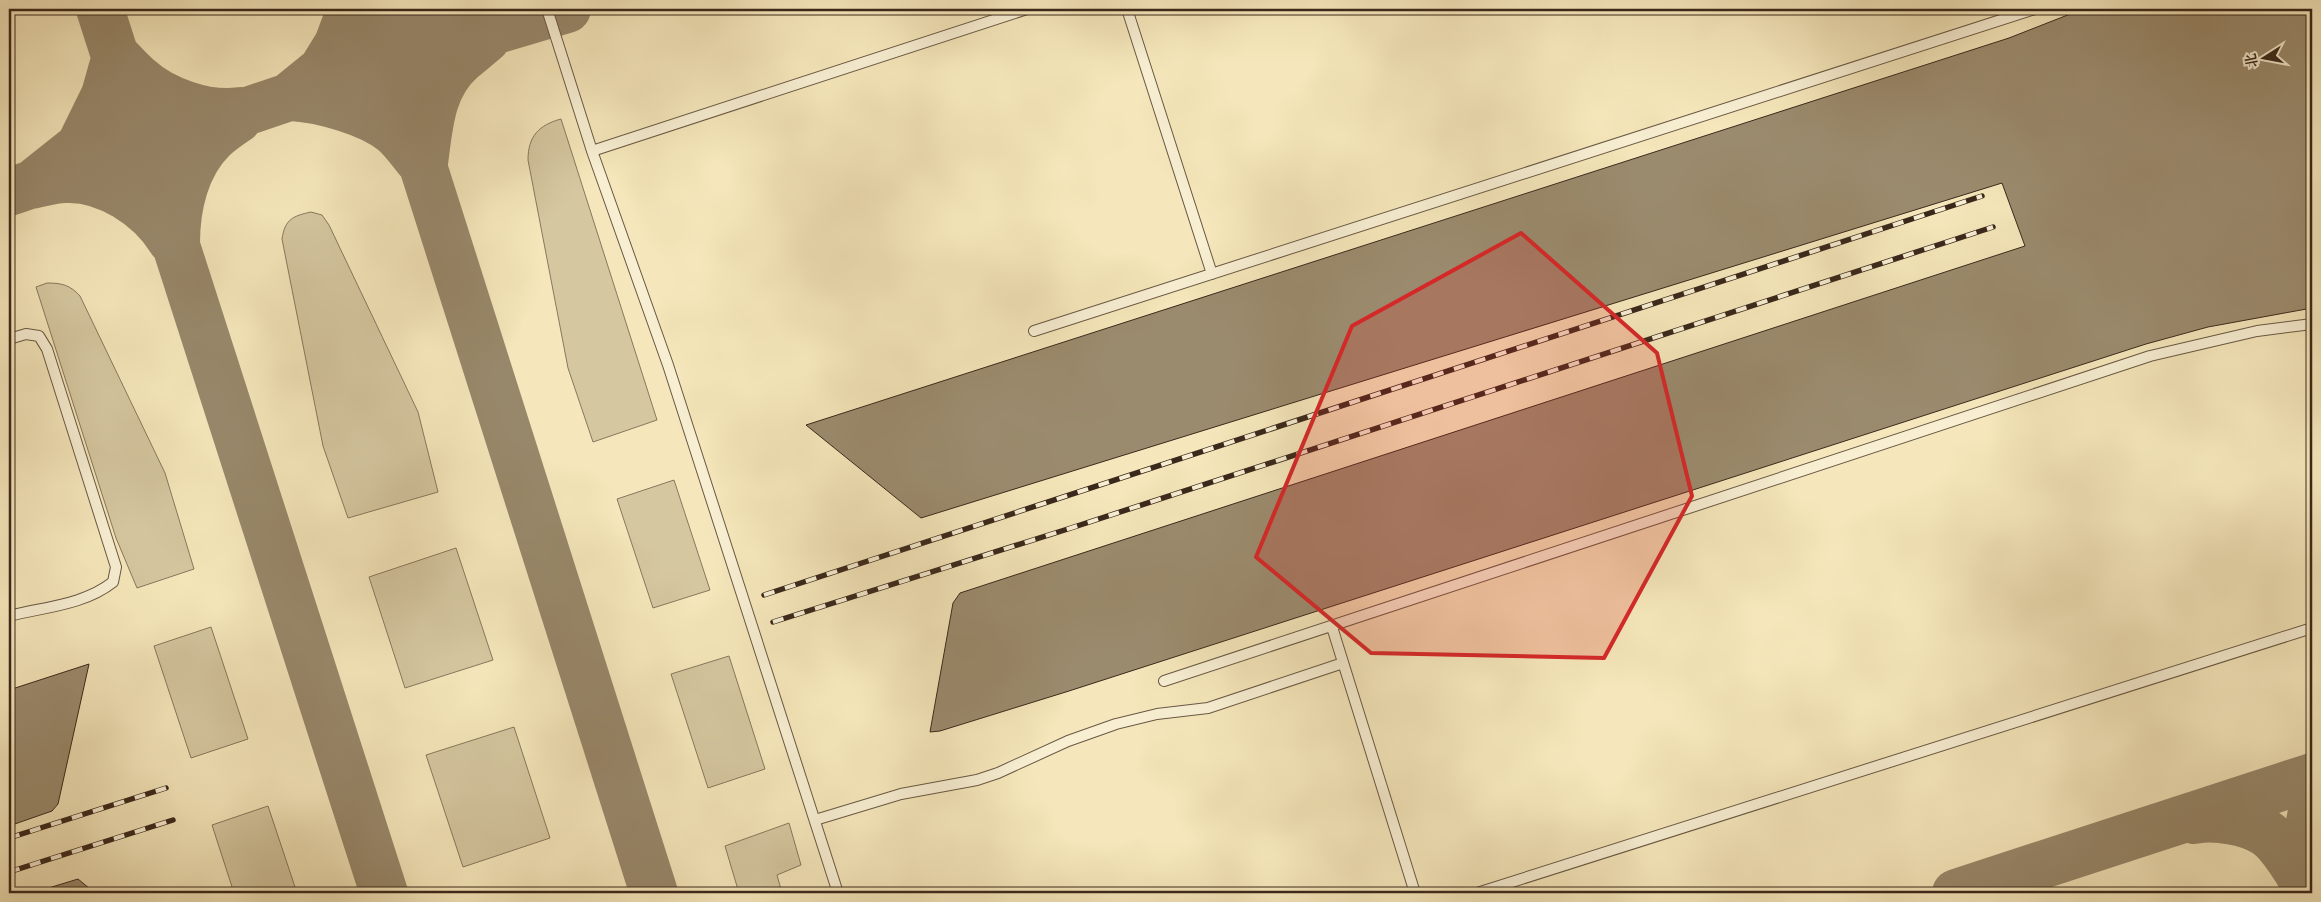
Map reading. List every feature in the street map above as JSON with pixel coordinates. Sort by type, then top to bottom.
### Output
[{"type":"lane","points":[[547,9],[592,151],[668,365],[838,893]]},
{"type":"lane","points":[[592,151],[1027,9]]},
{"type":"lane","points":[[1127,9],[1212,274]]},
{"type":"lane","points":[[1034,331],[2035,9]]},
{"type":"lane","points":[[1164,681],[2150,356],[2257,331],[2312,324]]},
{"type":"lane","points":[[9,339],[26,334],[39,336],[48,349],[116,567],[113,582],[99,593],[62,605],[9,616]]},
{"type":"lane","points":[[1332,627],[1415,893]]},
{"type":"lane","points":[[1478,893],[2312,628]]},
{"type":"lane","points":[[815,820],[901,794],[976,780],[1005,770],[1068,741],[1116,724],[1149,716],[1208,708],[1343,663]]},
{"type":"highlighted area","points":[[1521,233],[1657,353],[1692,496],[1604,658],[1371,653],[1256,557],[1352,326]]},
{"type":"shaded area","points":[[561,119],[657,420],[593,442],[568,368],[528,160],[530,144],[536,133],[541,128]]},
{"type":"shaded area","points":[[311,212],[322,215],[329,225],[418,412],[438,492],[348,518],[323,446],[282,239],[285,227],[291,220],[299,215]]},
{"type":"shaded area","points":[[47,283],[65,285],[73,289],[80,296],[165,473],[194,569],[137,588],[116,538],[36,287]]},
{"type":"shaded area","points":[[674,480],[710,590],[653,608],[617,499]]},
{"type":"shaded area","points":[[456,548],[493,660],[405,688],[369,577]]},
{"type":"shaded area","points":[[211,627],[248,739],[191,758],[154,646]]},
{"type":"shaded area","points":[[729,656],[765,769],[708,788],[671,674]]},
{"type":"shaded area","points":[[514,727],[550,838],[463,867],[426,755]]},
{"type":"shaded area","points":[[268,806],[297,893],[234,893],[212,825]]},
{"type":"shaded area","points":[[789,823],[801,865],[777,875],[782,893],[739,893],[725,846]]},
{"type":"building","points":[[2083,9],[2312,9],[2312,308],[2208,327],[2146,344],[1069,691],[940,731],[930,732],[953,603],[960,593],[2025,246],[2002,183],[921,518],[806,425],[2009,38]]},
{"type":"building","points":[[89,664],[58,804],[52,811],[9,826],[9,690]]},
{"type":"building","points":[[78,879],[95,893],[43,893],[42,890]]},
{"type":"taxiway","points":[[100,9],[384,893]]},
{"type":"taxiway","points":[[290,96],[322,70],[338,44],[351,9]]},
{"type":"taxiway","points":[[370,9],[423,166],[654,893]]},
{"type":"taxiway","points":[[400,9],[441,28],[473,32],[485,31]]},
{"type":"taxiway","points":[[9,192],[289,97],[390,68],[496,30],[567,9]]},
{"type":"taxiway","points":[[424,163],[430,120],[438,93],[452,70],[486,39]]},
{"type":"taxiway","points":[[116,56],[105,95],[80,146],[31,185],[61,179],[80,180],[111,188],[139,205],[171,240]]},
{"type":"taxiway","points":[[116,56],[148,86],[173,100],[200,109],[228,112],[241,111]]},
{"type":"taxiway","points":[[292,97],[317,100],[345,108],[383,124],[404,142],[421,163]]},
{"type":"taxiway","points":[[176,243],[180,201],[195,161],[213,138],[238,119]]},
{"type":"taxiway","points":[[1956,893],[2312,777]]},
{"type":"taxiway","points":[[2305,882],[2305,847],[2312,812]]},
{"type":"taxiway","points":[[2194,820],[2231,820],[2250,825],[2266,833],[2278,844],[2290,860],[2308,893]]},
{"type":"railway","points":[[764,595],[1982,196]]},
{"type":"railway","points":[[773,622],[1071,528],[1993,227]]},
{"type":"railway","points":[[9,838],[166,788]]},
{"type":"railway","points":[[9,872],[173,820]]}]
